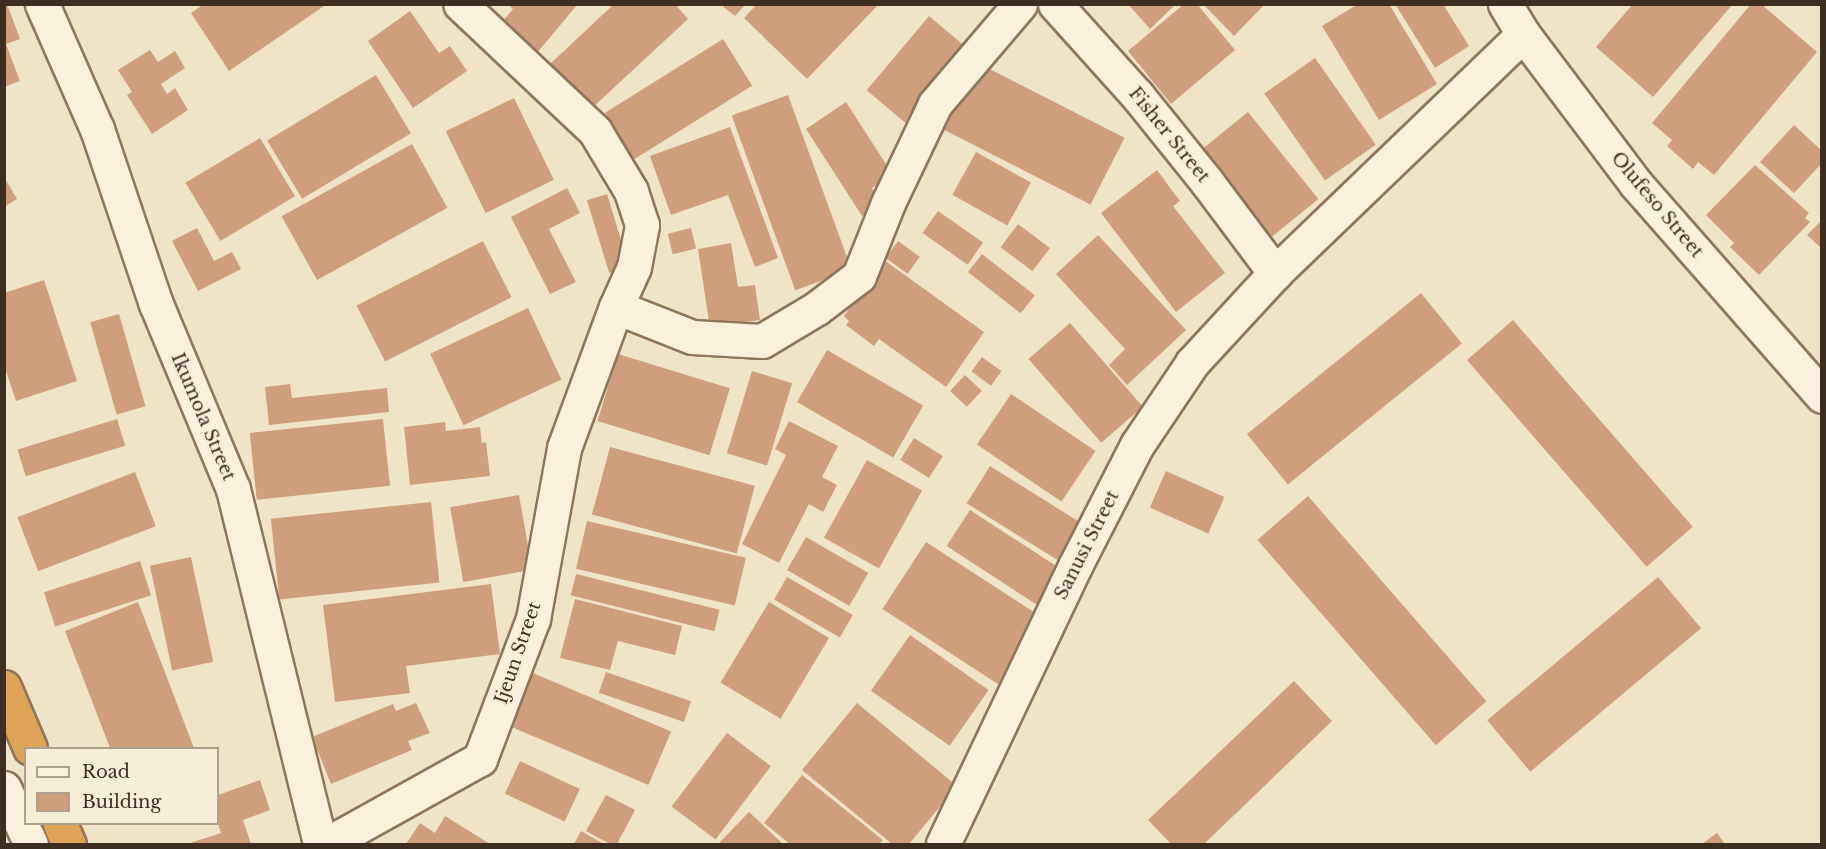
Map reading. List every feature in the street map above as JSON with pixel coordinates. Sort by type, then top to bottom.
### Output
[{"type":"highway","points":[[4,687],[30,747]]},
{"type":"highway","points":[[60,825],[69,844]]},
{"type":"street","name":"Ikumola Street","points":[[42,4],[97,129],[156,304],[233,489],[320,844]]},
{"type":"street","name":"Ijeun Street","points":[[327,844],[480,759],[533,619],[564,448],[616,307],[634,267],[642,225],[631,191],[595,131],[460,4]]},
{"type":"street","points":[[616,307],[692,337],[762,342],[817,308],[859,276],[888,203],[935,104],[1020,4]]},
{"type":"street","name":"Fisher Street","points":[[1055,4],[1137,95],[1207,182],[1275,273]]},
{"type":"street","name":"Olufeso Street","points":[[1505,4],[1523,34],[1636,184],[1821,396]]},
{"type":"street","name":"Sanusi Street","points":[[943,844],[1075,566],[1137,445],[1192,363],[1275,273],[1523,34]]},
{"type":"street","points":[[4,788],[31,844]]},
{"type":"building","points":[[4,4],[7,4],[20,39],[6,44],[20,81],[4,87]]},
{"type":"building","points":[[204,4],[327,4],[229,71],[191,13]]},
{"type":"building","points":[[507,4],[578,4],[531,60],[496,29],[513,9]]},
{"type":"building","points":[[614,4],[675,4],[688,19],[591,109],[549,65]]},
{"type":"building","points":[[757,4],[879,4],[807,79],[744,18]]},
{"type":"building","points":[[1128,4],[1176,4],[1150,29]]},
{"type":"building","points":[[1184,4],[1197,4],[1235,50],[1171,104],[1128,51]]},
{"type":"building","points":[[1203,4],[1265,4],[1234,36]]},
{"type":"building","points":[[1358,4],[1389,4],[1437,84],[1379,120],[1322,26]]},
{"type":"building","points":[[1395,4],[1443,4],[1469,46],[1435,68]]},
{"type":"building","points":[[1633,4],[1733,4],[1653,97],[1596,47]]},
{"type":"building","points":[[1751,4],[1761,4],[1817,52],[1714,175],[1698,162],[1693,169],[1667,146],[1672,140],[1652,123]]},
{"type":"building","points":[[721,5],[745,5],[735,16]]},
{"type":"building","points":[[410,11],[439,53],[450,46],[467,71],[413,108],[368,41]]},
{"type":"building","points":[[929,16],[974,54],[912,128],[867,90]]},
{"type":"building","points":[[723,39],[752,86],[634,159],[605,113]]},
{"type":"building","points":[[150,50],[158,62],[175,51],[185,68],[161,84],[167,94],[175,88],[188,110],[152,134],[127,95],[132,92],[118,70]]},
{"type":"building","points":[[1315,58],[1376,145],[1325,180],[1264,94]]},
{"type":"building","points":[[974,61],[1125,138],[1091,205],[940,128]]},
{"type":"building","points":[[376,75],[411,133],[302,199],[267,140]]},
{"type":"building","points":[[788,95],[852,270],[795,290],[732,116]]},
{"type":"building","points":[[514,98],[554,180],[486,213],[446,131]]},
{"type":"building","points":[[846,102],[893,175],[872,188],[882,203],[862,216],[806,129]]},
{"type":"building","points":[[1248,112],[1318,199],[1272,237],[1201,150]]},
{"type":"building","points":[[1794,125],[1822,151],[1822,163],[1794,193],[1760,162]]},
{"type":"building","points":[[730,127],[778,258],[755,267],[728,195],[671,215],[650,156]]},
{"type":"building","points":[[260,138],[295,196],[220,241],[185,183]]},
{"type":"building","points":[[412,144],[447,208],[317,280],[282,216]]},
{"type":"building","points":[[976,152],[1031,183],[1007,225],[952,195]]},
{"type":"building","points":[[1755,165],[1809,213],[1805,218],[1810,222],[1759,275],[1730,247],[1734,243],[1706,215]]},
{"type":"building","points":[[1157,170],[1180,201],[1173,206],[1225,273],[1176,312],[1101,213]]},
{"type":"building","points":[[4,177],[17,199],[4,207]]},
{"type":"building","points":[[567,188],[580,213],[549,229],[576,282],[550,294],[511,217]]},
{"type":"building","points":[[607,194],[629,267],[609,273],[587,200]]},
{"type":"building","points":[[938,211],[983,243],[968,265],[923,233]]},
{"type":"building","points":[[1822,220],[1822,249],[1807,235]]},
{"type":"building","points":[[1018,224],[1050,248],[1032,271],[1001,247]]},
{"type":"building","points":[[197,228],[214,261],[232,252],[241,269],[198,291],[172,241]]},
{"type":"building","points":[[691,228],[696,248],[673,254],[668,234]]},
{"type":"building","points":[[1098,235],[1186,330],[1127,385],[1109,365],[1125,349],[1056,274]]},
{"type":"building","points":[[483,241],[512,297],[385,362],[356,305]]},
{"type":"building","points":[[898,241],[920,257],[907,274],[886,258]]},
{"type":"building","points":[[731,243],[738,287],[755,285],[760,320],[710,328],[698,249]]},
{"type":"building","points":[[982,254],[1035,295],[1021,313],[968,272]]},
{"type":"building","points":[[884,260],[984,332],[946,387],[879,339],[874,346],[846,325],[849,321],[844,316]]},
{"type":"building","points":[[44,280],[77,381],[16,401],[4,365],[4,293]]},
{"type":"building","points":[[1421,293],[1462,344],[1288,484],[1247,434]]},
{"type":"building","points":[[528,308],[561,380],[464,425],[430,354]]},
{"type":"building","points":[[119,314],[145,406],[117,415],[90,322]]},
{"type":"building","points":[[1513,320],[1693,527],[1647,567],[1467,360]]},
{"type":"building","points":[[1070,323],[1143,407],[1101,443],[1028,359]]},
{"type":"building","points":[[827,350],[923,406],[893,457],[797,402]]},
{"type":"building","points":[[618,354],[730,388],[709,455],[598,421]]},
{"type":"building","points":[[982,357],[1001,371],[991,386],[971,372]]},
{"type":"building","points":[[752,371],[792,383],[767,466],[727,453]]},
{"type":"building","points":[[965,375],[982,391],[967,407],[950,391]]},
{"type":"building","points":[[290,384],[292,398],[387,388],[389,412],[269,425],[265,387]]},
{"type":"building","points":[[1011,394],[1096,451],[1061,502],[977,445]]},
{"type":"building","points":[[117,419],[125,446],[26,476],[18,449]]},
{"type":"building","points":[[383,419],[390,486],[257,500],[250,433]]},
{"type":"building","points":[[789,421],[838,446],[822,477],[837,485],[823,512],[809,504],[779,563],[742,544],[786,455],[775,449]]},
{"type":"building","points":[[445,422],[446,431],[480,427],[482,443],[486,442],[490,476],[410,485],[404,427]]},
{"type":"building","points":[[914,438],[943,456],[929,478],[900,460]]},
{"type":"building","points":[[610,447],[755,486],[737,553],[592,515]]},
{"type":"building","points":[[867,460],[922,491],[879,568],[824,538]]},
{"type":"building","points":[[990,466],[1083,524],[1060,562],[967,503]]},
{"type":"building","points":[[1166,471],[1224,497],[1208,534],[1150,508]]},
{"type":"building","points":[[135,472],[156,526],[38,571],[17,517]]},
{"type":"building","points":[[519,495],[532,570],[463,582],[450,507]]},
{"type":"building","points":[[1308,496],[1486,701],[1436,745],[1257,540]]},
{"type":"building","points":[[431,502],[439,583],[279,599],[271,519]]},
{"type":"building","points":[[970,510],[1066,573],[1043,609],[947,546]]},
{"type":"building","points":[[587,521],[746,558],[735,605],[576,569]]},
{"type":"building","points":[[806,537],[868,573],[849,606],[787,570]]},
{"type":"building","points":[[926,542],[1042,617],[998,684],[882,609]]},
{"type":"building","points":[[191,557],[213,662],[172,670],[150,566]]},
{"type":"building","points":[[140,561],[151,595],[55,626],[44,592]]},
{"type":"building","points":[[576,574],[720,610],[714,631],[571,595]]},
{"type":"building","points":[[787,577],[853,615],[840,638],[774,600]]},
{"type":"building","points":[[1658,577],[1701,628],[1530,772],[1487,720]]},
{"type":"building","points":[[491,584],[500,654],[406,666],[410,693],[335,702],[323,605]]},
{"type":"building","points":[[575,599],[682,626],[675,655],[618,641],[610,670],[560,658]]},
{"type":"building","points":[[138,602],[194,747],[110,747],[65,631]]},
{"type":"building","points":[[769,602],[829,638],[781,719],[721,683]]},
{"type":"building","points":[[910,635],[989,690],[950,746],[871,691]]},
{"type":"building","points":[[606,672],[691,701],[684,722],[599,693]]},
{"type":"building","points":[[533,673],[671,732],[648,785],[510,726]]},
{"type":"building","points":[[1294,681],[1332,721],[1204,844],[1171,844],[1148,820]]},
{"type":"building","points":[[416,703],[430,733],[408,741],[412,750],[331,784],[312,737],[393,704],[396,711]]},
{"type":"building","points":[[857,703],[957,786],[909,844],[892,844],[802,770]]},
{"type":"building","points":[[727,733],[771,766],[716,840],[672,806]]},
{"type":"building","points":[[520,761],[580,789],[565,822],[505,794]]},
{"type":"building","points":[[802,775],[883,840],[879,844],[790,844],[764,823]]},
{"type":"building","points":[[260,780],[270,810],[243,820],[251,844],[187,844],[221,833],[218,825],[219,795]]},
{"type":"building","points":[[606,795],[635,810],[617,844],[610,844],[586,831]]},
{"type":"building","points":[[749,812],[783,844],[718,844]]},
{"type":"building","points":[[445,816],[490,844],[406,844],[420,823],[435,833]]},
{"type":"building","points":[[581,831],[602,843],[574,844]]},
{"type":"building","points":[[1717,833],[1725,844],[1702,844]]}]
